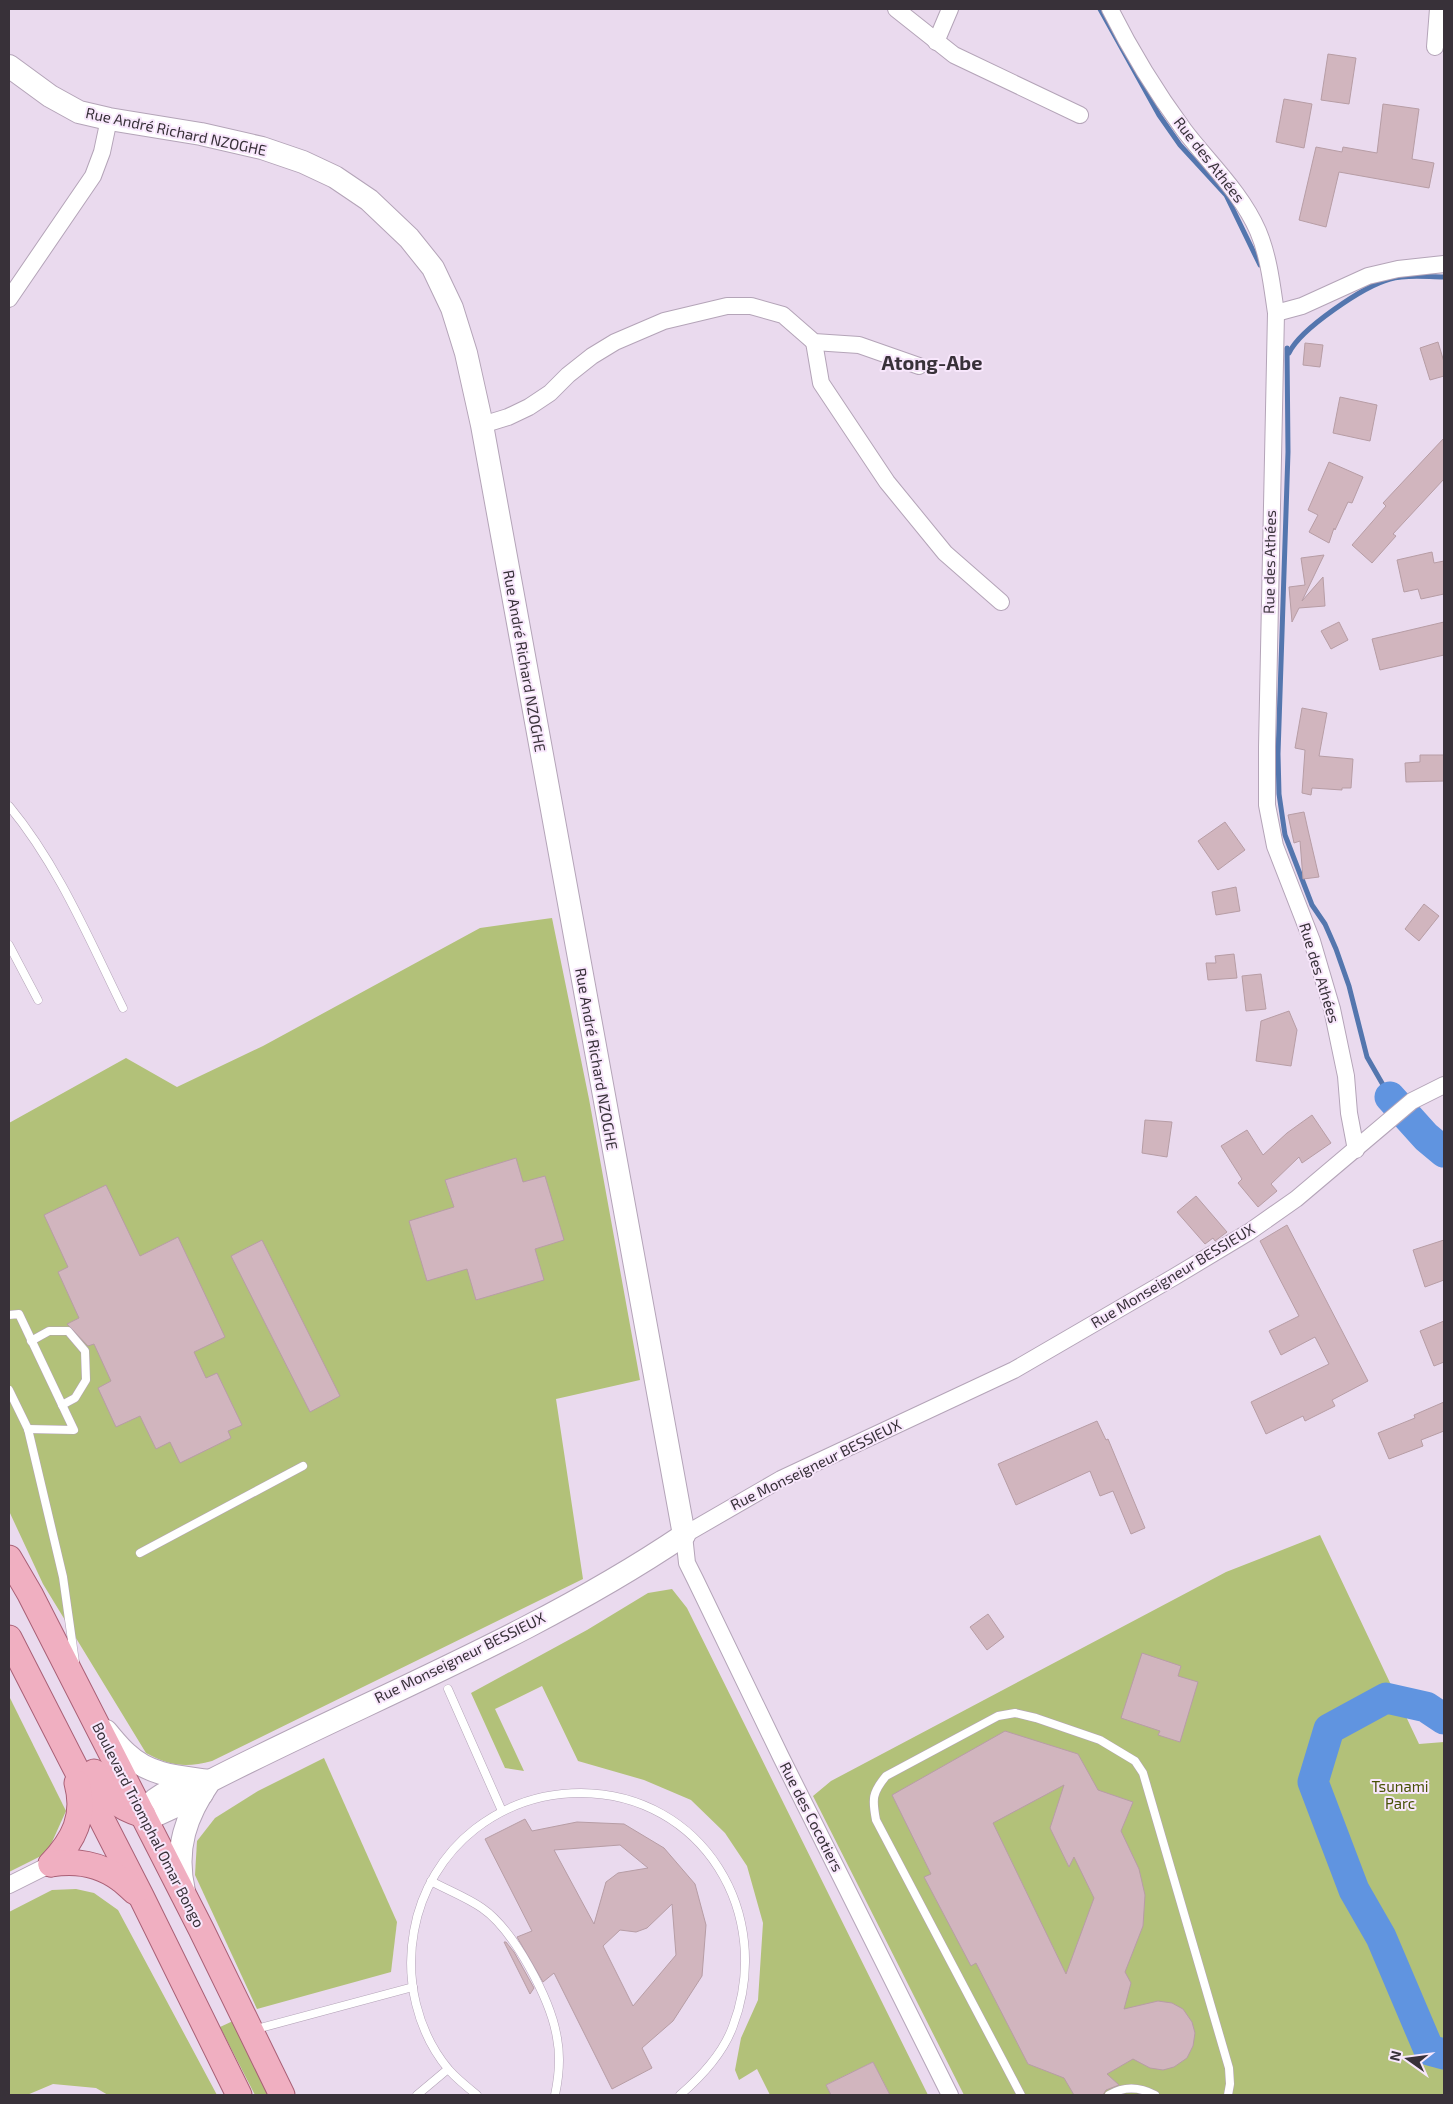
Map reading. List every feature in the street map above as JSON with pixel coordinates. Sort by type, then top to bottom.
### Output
[{"type":"main road","name":"Boulevard Triomphal Omar Bongo","points":[[9,1558],[30,1594],[187,1901],[282,2095]]},
{"type":"main road","points":[[9,1636],[141,1896],[239,2095]]},
{"type":"main road","points":[[9,1636],[29,1656],[45,1678],[106,1795],[123,1808],[143,1815],[136,1843],[140,1862],[198,1984],[206,2006],[211,2039]]},
{"type":"main road","points":[[52,1864],[73,1838],[81,1809],[80,1793],[73,1763]]},
{"type":"main road","points":[[52,1864],[66,1862],[96,1867],[120,1878],[141,1896]]},
{"type":"street","points":[[896,9],[954,55],[1080,115]]},
{"type":"street","points":[[936,42],[950,9]]},
{"type":"street","name":"Rue des Athées","points":[[1110,9],[1158,92],[1182,128],[1235,192],[1258,232],[1265,251],[1276,313],[1267,805],[1275,846],[1312,941],[1332,1009],[1346,1076],[1349,1114],[1356,1150]]},
{"type":"street","points":[[1435,47],[1438,9]]},
{"type":"street","name":"Rue André Richard NZOGHE","points":[[12,73],[79,112],[109,119],[200,134],[262,148],[303,162],[334,176],[369,200],[409,238],[433,268],[452,308],[466,353],[482,425],[588,1019],[684,1534]]},
{"type":"street","points":[[9,299],[92,176],[102,152],[109,119]]},
{"type":"street","points":[[1276,313],[1302,306],[1368,276],[1398,269],[1444,264]]},
{"type":"street","points":[[482,425],[508,417],[529,407],[550,393],[568,375],[592,356],[615,342],[664,321],[726,306],[751,306],[783,315],[814,342],[859,345],[919,366]]},
{"type":"street","points":[[814,342],[821,383],[887,482],[945,553],[1001,602]]},
{"type":"street","name":"Rue Monseigneur BESSIEUX","points":[[143,1815],[154,1816],[209,1782],[553,1612],[641,1564],[684,1534],[781,1480],[1014,1370],[1250,1232],[1296,1199],[1412,1101],[1444,1085]]},
{"type":"street","name":"Rue des Cocotiers","points":[[684,1534],[687,1563],[785,1766],[950,2095]]},
{"type":"street","points":[[92,1715],[126,1753],[141,1765],[158,1772],[209,1782],[187,1820],[182,1840],[180,1875],[187,1901]]},
{"type":"street","points":[[9,1885],[52,1864]]},
{"type":"lane","points":[[9,806],[42,851],[84,928],[123,1008]]},
{"type":"lane","points":[[9,945],[38,1000]]},
{"type":"lane","points":[[9,1315],[19,1314],[74,1430],[28,1429]]},
{"type":"lane","points":[[31,1341],[49,1330],[68,1331],[85,1351],[86,1380],[75,1398],[62,1405]]},
{"type":"lane","points":[[9,1390],[28,1429],[63,1577],[79,1692]]},
{"type":"lane","points":[[140,1553],[303,1466]]},
{"type":"lane","points":[[448,1689],[502,1811]]},
{"type":"lane","points":[[1020,2095],[876,1820],[872,1800],[877,1787],[886,1776],[998,1716],[1015,1713],[1036,1718],[1100,1740],[1135,1761],[1143,1773],[1228,2068],[1230,2084],[1228,2095]]},
{"type":"lane","points":[[477,2095],[448,2069],[433,2046],[424,2027],[413,1987],[411,1964],[412,1941],[421,1902],[431,1881],[451,1851],[466,1836],[502,1811],[529,1800],[565,1793],[596,1793],[627,1799],[656,1811],[682,1828],[705,1850],[724,1876],[737,1904],[744,1935],[746,1966],[742,1998],[733,2028],[718,2056],[700,2077],[680,2095]]},
{"type":"lane","points":[[431,1881],[482,1908],[498,1922],[529,1965],[547,2006],[557,2037],[560,2072],[555,2095]]},
{"type":"lane","points":[[251,2030],[413,1987]]},
{"type":"lane","points":[[417,2095],[448,2069]]},
{"type":"lane","points":[[1109,2095],[1127,2088],[1144,2089],[1155,2095]]},
{"type":"green space","points":[[552,918],[589,1099],[640,1380],[556,1399],[583,1579],[212,1761],[194,1765],[178,1765],[162,1761],[146,1753],[43,1584],[9,1511],[9,1123],[126,1058],[177,1087],[263,1046],[480,928]]},
{"type":"green space","name":"Tsunami Parc","points":[[1320,1535],[1419,1744],[1444,1742],[1444,2095],[964,2095],[813,1796],[831,1781],[1226,1572]]},
{"type":"green space","points":[[672,1589],[687,1608],[928,2095],[890,2095],[873,2062],[826,2085],[831,2095],[770,2095],[757,2069],[739,2080],[735,2070],[741,2038],[758,2000],[763,1923],[747,1866],[725,1833],[691,1800],[644,1780],[578,1761],[542,1686],[495,1709],[524,1771],[505,1768],[471,1693],[587,1630],[648,1593]]},
{"type":"green space","points":[[9,1696],[66,1811],[47,1853],[9,1872]]},
{"type":"green space","points":[[324,1758],[397,1922],[391,1972],[257,2009],[195,1875],[197,1841],[215,1818],[258,1791]]},
{"type":"green space","points":[[76,1889],[94,1893],[118,1910],[217,2095],[108,2095],[96,2088],[53,2084],[27,2095],[9,2095],[9,1912],[52,1890]]},
{"type":"green space","points":[[233,2021],[269,2095],[255,2095],[220,2027]]},
{"type":"building","points":[[1328,54],[1356,58],[1349,104],[1321,100]]},
{"type":"building","points":[[1284,99],[1312,104],[1304,148],[1276,142]]},
{"type":"building","points":[[1383,104],[1419,109],[1412,159],[1434,163],[1429,188],[1339,172],[1326,227],[1299,220],[1316,147],[1342,152],[1343,147],[1377,153]]},
{"type":"building","points":[[1438,342],[1444,362],[1444,376],[1430,380],[1420,348]]},
{"type":"building","points":[[1305,343],[1323,345],[1320,367],[1303,365]]},
{"type":"building","points":[[1340,397],[1377,405],[1370,441],[1333,433]]},
{"type":"building","points":[[1444,438],[1444,479],[1393,534],[1396,536],[1372,563],[1352,545],[1386,506],[1383,503]]},
{"type":"building","points":[[1329,462],[1363,477],[1352,503],[1348,502],[1335,530],[1334,528],[1329,543],[1309,532],[1318,515],[1308,510]]},
{"type":"building","points":[[1432,552],[1434,563],[1444,561],[1444,594],[1421,599],[1418,589],[1404,592],[1397,560]]},
{"type":"building","points":[[1324,555],[1302,601],[1323,577],[1325,606],[1299,608],[1292,622],[1289,587],[1305,585],[1301,558]]},
{"type":"building","points":[[1339,622],[1348,640],[1331,649],[1321,631]]},
{"type":"building","points":[[1444,622],[1444,655],[1380,670],[1372,639]]},
{"type":"building","points":[[1302,708],[1327,713],[1319,756],[1353,759],[1351,788],[1342,788],[1342,790],[1312,788],[1311,795],[1302,793],[1305,750],[1295,748]]},
{"type":"building","points":[[1420,755],[1444,755],[1444,781],[1406,782],[1405,763],[1420,762]]},
{"type":"building","points":[[1304,812],[1319,877],[1303,879],[1300,841],[1294,843],[1288,815]]},
{"type":"building","points":[[1225,822],[1245,850],[1218,870],[1198,841]]},
{"type":"building","points":[[1236,887],[1240,911],[1216,915],[1212,892]]},
{"type":"building","points":[[1424,904],[1439,916],[1419,941],[1405,929]]},
{"type":"building","points":[[1234,954],[1237,978],[1208,980],[1206,963],[1216,963],[1215,956]]},
{"type":"building","points":[[1261,974],[1266,1009],[1246,1011],[1242,976]]},
{"type":"building","points":[[1289,1011],[1297,1030],[1291,1066],[1256,1061],[1261,1021]]},
{"type":"building","points":[[1312,1115],[1331,1143],[1302,1163],[1299,1157],[1271,1184],[1277,1191],[1258,1207],[1238,1183],[1242,1179],[1221,1146],[1247,1130],[1263,1155],[1287,1133]]},
{"type":"building","points":[[1145,1120],[1172,1122],[1167,1157],[1142,1153]]},
{"type":"building","points":[[516,1158],[523,1182],[545,1176],[564,1240],[535,1249],[544,1280],[476,1300],[467,1269],[427,1281],[409,1221],[454,1207],[445,1180]]},
{"type":"building","points":[[106,1185],[140,1256],[178,1237],[225,1337],[194,1352],[206,1378],[217,1373],[242,1425],[228,1431],[231,1438],[180,1463],[170,1442],[156,1449],[140,1416],[116,1427],[98,1388],[111,1381],[94,1344],[88,1346],[67,1324],[79,1318],[58,1272],[68,1267],[44,1215]]},
{"type":"building","points":[[1196,1196],[1227,1232],[1215,1241],[1213,1238],[1205,1244],[1177,1212]]},
{"type":"building","points":[[1287,1225],[1368,1381],[1332,1400],[1335,1406],[1305,1421],[1303,1416],[1266,1434],[1251,1402],[1329,1364],[1315,1337],[1281,1355],[1269,1331],[1299,1316],[1260,1241]]},
{"type":"building","points":[[262,1240],[340,1396],[310,1412],[231,1256]]},
{"type":"building","points":[[1444,1240],[1444,1280],[1425,1287],[1413,1250]]},
{"type":"building","points":[[1444,1321],[1444,1362],[1434,1366],[1420,1331]]},
{"type":"building","points":[[1444,1402],[1444,1431],[1421,1440],[1423,1446],[1389,1459],[1378,1433],[1415,1418],[1414,1415]]},
{"type":"building","points":[[1097,1421],[1106,1440],[1108,1439],[1145,1528],[1131,1534],[1113,1491],[1100,1496],[1090,1471],[1016,1505],[998,1464]]},
{"type":"building","points":[[988,1614],[1004,1637],[987,1650],[970,1627]]},
{"type":"building","points":[[1142,1653],[1181,1666],[1178,1676],[1198,1682],[1180,1742],[1158,1735],[1160,1731],[1121,1718]]},
{"type":"building","points":[[1005,1731],[1078,1754],[1098,1790],[1133,1802],[1121,1831],[1139,1869],[1145,1895],[1143,1926],[1125,1972],[1131,1983],[1124,2009],[1158,2001],[1172,2003],[1183,2009],[1192,2022],[1195,2033],[1193,2046],[1187,2058],[1174,2067],[1163,2070],[1150,2068],[1133,2059],[1107,2074],[1119,2085],[1106,2090],[1103,2095],[1074,2095],[1064,2078],[1028,2064],[976,1963],[971,1966],[924,1877],[931,1874],[892,1795]],"holes":[[[1064,1785],[1050,1828],[1069,1867],[1074,1857],[1094,1898],[1066,1974],[993,1823]]]},
{"type":"building","points":[[525,1819],[532,1831],[577,1822],[624,1824],[664,1848],[695,1884],[706,1925],[702,1976],[673,2021],[642,2048],[652,2068],[612,2089],[554,1973],[543,1982],[517,1937],[532,1931],[485,1839]],"holes":[[[620,1845],[648,1868],[618,1873],[606,1882],[594,1924],[554,1850]],[[672,1904],[676,1955],[633,2006],[603,1946],[620,1930],[636,1932],[647,1928]]]},
{"type":"building","points":[[504,1942],[514,1952],[534,1988],[530,1994]]},
{"type":"building","points":[[873,2062],[890,2095],[831,2095],[826,2085]]},
{"type":"waterway","points":[[1100,9],[1159,115],[1180,145],[1226,195],[1260,265]]},
{"type":"waterway","points":[[1289,353],[1295,343],[1319,321],[1350,299],[1379,283],[1403,277],[1444,277]]},
{"type":"waterway","points":[[1287,348],[1288,452],[1278,754],[1279,794],[1285,835],[1312,905],[1325,924],[1336,949],[1349,986],[1367,1057],[1390,1097]]},
{"type":"waterway","points":[[1390,1097],[1426,1137],[1444,1152]]},
{"type":"waterway","points":[[1444,1719],[1426,1707],[1386,1698],[1329,1729],[1313,1782],[1354,1890],[1381,1937],[1429,2050],[1444,2054]]},
{"type":"district","name":"Atong-Abe","points":[[932,363]]}]
